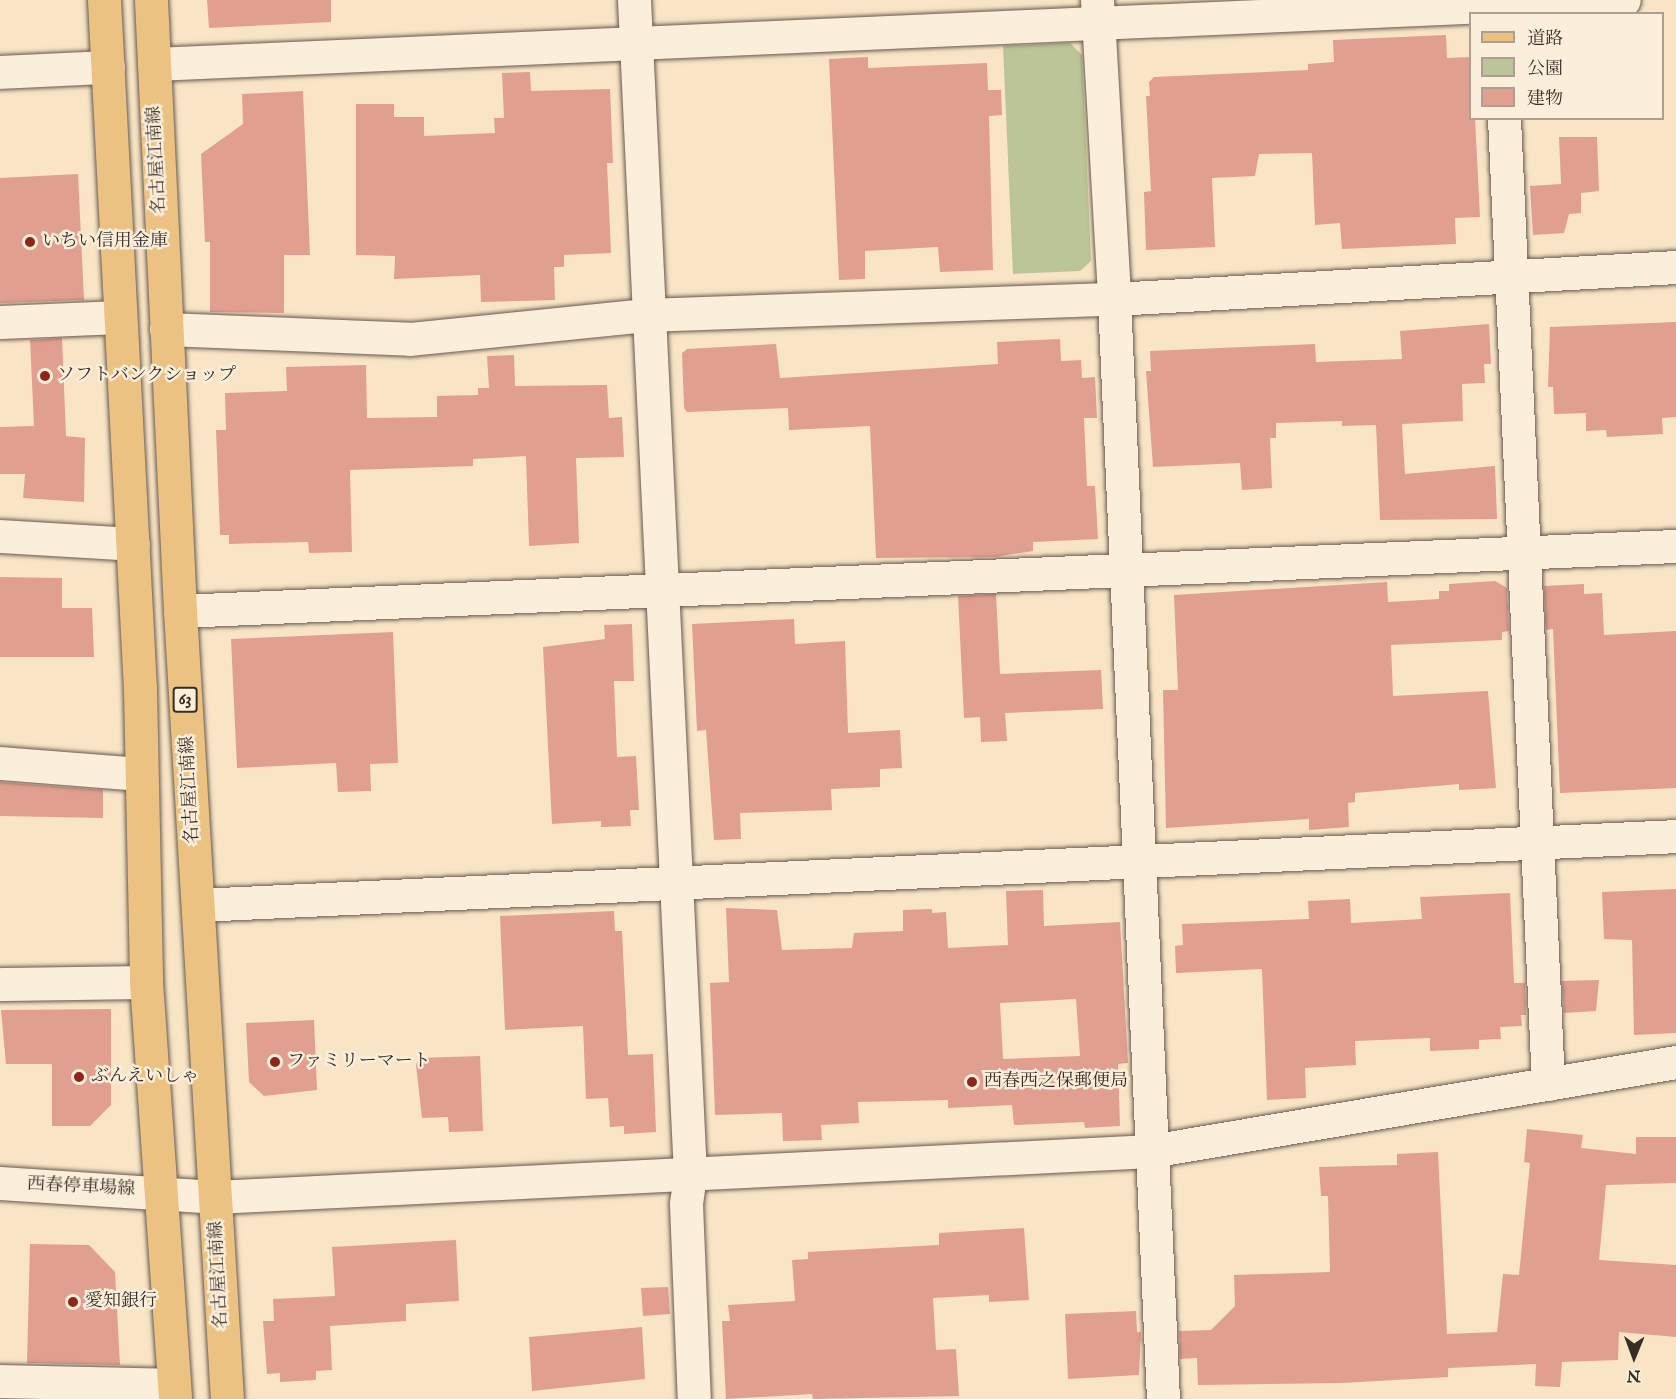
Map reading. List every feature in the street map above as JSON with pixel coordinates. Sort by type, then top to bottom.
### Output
[{"type":"main road","points":[[105,0],[133,544],[146,982],[174,1392]]},
{"type":"main road","name":"名古屋江南線","points":[[151,0],[180,611],[227,1399]]},
{"type":"street","points":[[634,0],[647,315],[690,1175],[686,1204],[694,1399]]},
{"type":"street","points":[[154,64],[636,42],[1097,11],[1499,6],[1624,0]]},
{"type":"street","points":[[1097,11],[1114,299],[1163,1399]]},
{"type":"street","points":[[0,72],[108,67]]},
{"type":"street","points":[[1504,120],[1548,1084]]},
{"type":"street","points":[[166,329],[410,339],[647,315],[1114,299],[1676,267]]},
{"type":"street","points":[[0,322],[120,317]]},
{"type":"street","points":[[0,536],[133,544]]},
{"type":"street","points":[[180,611],[662,592],[1676,546]]},
{"type":"street","points":[[0,763],[140,774]]},
{"type":"street","points":[[198,904],[1676,836]]},
{"type":"street","points":[[0,984],[146,982]]},
{"type":"street","name":"西春停車場線","points":[[0,1183],[215,1197],[1151,1151],[1676,1062]]},
{"type":"street","points":[[0,1381],[174,1392]]},
{"type":"green space","points":[[1070,43],[1082,55],[1091,261],[1080,271],[1013,274],[1003,46]]},
{"type":"building","points":[[207,0],[331,0],[331,22],[209,28]]},
{"type":"building","points":[[1446,35],[1447,58],[1469,57],[1469,120],[1475,120],[1480,217],[1455,218],[1456,244],[1342,249],[1340,223],[1315,225],[1312,153],[1259,154],[1255,176],[1212,178],[1215,247],[1146,250],[1144,192],[1151,191],[1146,96],[1150,96],[1149,82],[1154,77],[1308,70],[1308,64],[1334,62],[1333,40]]},
{"type":"building","points":[[868,57],[868,68],[987,63],[988,90],[1001,90],[1002,115],[989,116],[993,270],[940,272],[938,247],[865,251],[865,279],[839,280],[829,59]]},
{"type":"building","points":[[530,72],[531,91],[610,89],[613,163],[607,163],[611,253],[564,255],[564,267],[554,267],[555,300],[481,302],[480,275],[394,279],[395,256],[356,255],[356,104],[394,104],[394,117],[424,117],[424,136],[495,133],[494,118],[504,118],[502,73]]},
{"type":"building","points":[[303,91],[310,255],[284,255],[284,313],[210,312],[210,242],[205,242],[201,154],[243,124],[242,94]]},
{"type":"building","points":[[1559,137],[1597,137],[1599,191],[1581,193],[1581,213],[1569,214],[1564,233],[1533,235],[1530,186],[1561,184]]},
{"type":"building","points":[[78,174],[84,300],[0,303],[0,178]]},
{"type":"building","points":[[1676,322],[1676,417],[1662,418],[1663,434],[1607,437],[1606,430],[1586,431],[1586,413],[1554,414],[1553,387],[1548,387],[1550,327]]},
{"type":"building","points":[[1489,324],[1491,364],[1484,364],[1485,383],[1462,384],[1463,421],[1402,424],[1405,474],[1495,466],[1497,519],[1380,520],[1376,425],[1342,426],[1342,421],[1276,423],[1276,438],[1270,438],[1272,488],[1242,490],[1240,463],[1153,467],[1146,371],[1151,371],[1150,351],[1315,344],[1316,362],[1402,359],[1400,331]]},
{"type":"building","points":[[62,338],[66,436],[85,438],[84,502],[23,498],[25,474],[0,474],[0,427],[34,426],[30,340]]},
{"type":"building","points":[[1060,339],[1061,361],[1081,360],[1082,378],[1095,377],[1097,418],[1084,418],[1087,486],[1095,486],[1098,539],[1033,542],[1033,551],[995,557],[876,558],[870,426],[789,430],[788,408],[687,412],[684,408],[682,353],[687,349],[776,344],[780,378],[998,364],[997,342]]},
{"type":"building","points":[[514,355],[515,386],[607,385],[609,418],[622,417],[624,457],[576,458],[579,543],[529,546],[526,456],[473,459],[473,466],[350,470],[352,552],[309,553],[308,542],[229,544],[229,535],[220,535],[216,430],[226,430],[225,393],[287,391],[286,367],[366,365],[367,418],[437,417],[437,396],[478,395],[478,388],[489,388],[487,356]]},
{"type":"building","points":[[0,577],[62,578],[62,608],[92,608],[94,657],[0,657]]},
{"type":"building","points":[[1495,581],[1507,588],[1509,631],[1502,632],[1502,640],[1391,645],[1393,696],[1488,691],[1496,788],[1459,790],[1459,784],[1355,793],[1355,802],[1348,803],[1349,827],[1309,830],[1309,819],[1166,828],[1163,690],[1178,690],[1174,595],[1387,582],[1388,602],[1439,599],[1439,591],[1449,591],[1449,584]]},
{"type":"building","points":[[1584,584],[1584,594],[1602,593],[1604,635],[1676,631],[1676,788],[1560,793],[1553,629],[1546,630],[1544,586]]},
{"type":"building","points":[[996,594],[1000,674],[1101,670],[1103,709],[1005,713],[1007,741],[981,742],[980,717],[964,718],[958,596]]},
{"type":"building","points":[[794,619],[795,644],[845,641],[848,733],[900,730],[902,768],[880,769],[880,787],[831,789],[832,810],[740,813],[741,839],[714,840],[706,730],[697,731],[692,624]]},
{"type":"building","points":[[632,624],[634,681],[614,681],[617,757],[636,756],[639,810],[630,810],[631,826],[601,827],[601,821],[552,824],[543,647],[605,639],[604,625]]},
{"type":"building","points":[[393,632],[398,763],[370,764],[371,791],[338,792],[336,763],[237,768],[231,639]]},
{"type":"building","points":[[0,782],[103,790],[103,818],[0,816]]},
{"type":"building","points":[[1676,889],[1676,1033],[1634,1035],[1632,940],[1604,939],[1602,892]]},
{"type":"building","points":[[1043,890],[1044,926],[1120,922],[1128,1063],[1118,1064],[1120,1126],[1085,1128],[1084,1122],[1014,1125],[1012,1105],[948,1108],[948,1100],[858,1102],[859,1123],[821,1125],[822,1140],[783,1141],[782,1113],[715,1115],[710,983],[729,982],[726,908],[777,910],[782,950],[852,948],[854,933],[903,931],[903,910],[932,909],[932,913],[946,912],[948,948],[1008,945],[1006,891]],"holes":[[[1076,999],[1080,1056],[1003,1059],[1000,1003]]]},
{"type":"building","points":[[1510,893],[1514,983],[1525,983],[1526,1015],[1521,1015],[1522,1026],[1500,1027],[1501,1039],[1479,1040],[1479,1049],[1430,1051],[1430,1038],[1355,1041],[1356,1065],[1305,1068],[1306,1098],[1267,1100],[1262,969],[1176,973],[1175,946],[1183,945],[1182,924],[1309,919],[1308,901],[1350,899],[1351,923],[1422,919],[1420,897]]},
{"type":"building","points":[[614,911],[615,931],[622,931],[628,1055],[653,1054],[656,1132],[624,1134],[624,1126],[610,1127],[608,1098],[586,1099],[583,1026],[505,1030],[500,916]]},
{"type":"building","points":[[1599,980],[1596,1011],[1564,1013],[1562,981]]},
{"type":"building","points":[[111,1009],[111,1105],[90,1126],[52,1126],[52,1064],[6,1064],[1,1010]]},
{"type":"building","points":[[314,1020],[317,1090],[264,1096],[249,1082],[246,1023]]},
{"type":"building","points":[[480,1056],[483,1131],[449,1132],[448,1117],[422,1118],[416,1065],[419,1058]]},
{"type":"building","points":[[1527,1129],[1583,1135],[1581,1148],[1636,1154],[1636,1137],[1676,1137],[1676,1183],[1606,1185],[1599,1260],[1676,1265],[1676,1337],[1619,1332],[1618,1360],[1562,1362],[1560,1387],[1535,1386],[1536,1364],[1448,1368],[1448,1377],[1341,1383],[1198,1385],[1197,1358],[1180,1359],[1179,1331],[1211,1330],[1235,1306],[1234,1275],[1330,1272],[1328,1196],[1321,1196],[1319,1167],[1397,1165],[1397,1154],[1438,1152],[1447,1334],[1497,1332],[1503,1274],[1519,1275],[1530,1163],[1524,1162]]},
{"type":"building","points":[[1024,1228],[1029,1300],[989,1302],[989,1295],[933,1298],[936,1350],[956,1349],[959,1396],[813,1399],[812,1394],[726,1399],[722,1321],[730,1321],[728,1305],[795,1301],[792,1260],[808,1259],[808,1252],[939,1245],[939,1233]]},
{"type":"building","points":[[456,1240],[459,1301],[406,1304],[406,1321],[330,1326],[332,1370],[316,1371],[316,1380],[280,1382],[280,1373],[267,1374],[263,1321],[274,1321],[273,1299],[335,1296],[332,1247]]},
{"type":"building","points":[[30,1244],[89,1245],[115,1272],[120,1365],[27,1363]]},
{"type":"building","points":[[668,1287],[670,1314],[643,1316],[641,1288]]},
{"type":"building","points":[[1136,1311],[1137,1332],[1141,1332],[1139,1375],[1068,1379],[1065,1314]]},
{"type":"building","points":[[642,1327],[645,1379],[532,1391],[529,1337]]},
{"type":"place","name":"いちい信用金庫","points":[[30,242]]},
{"type":"place","name":"ソフトバンクショップ","points":[[45,376]]},
{"type":"place","name":"ファミリーマート","points":[[275,1062]]},
{"type":"place","name":"ぶんえいしゃ","points":[[79,1077]]},
{"type":"place","name":"西春西之保郵便局","points":[[972,1082]]},
{"type":"place","name":"愛知銀行","points":[[73,1302]]}]
